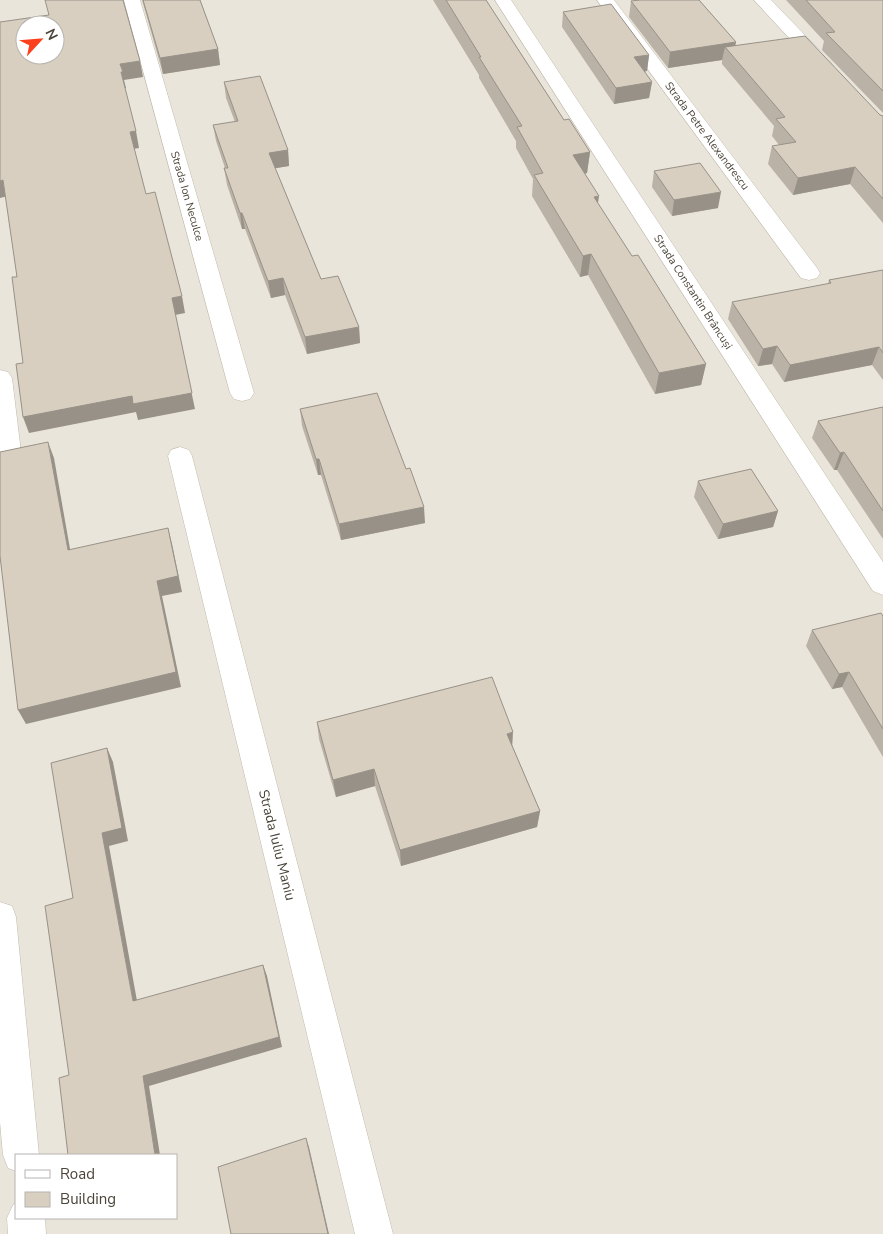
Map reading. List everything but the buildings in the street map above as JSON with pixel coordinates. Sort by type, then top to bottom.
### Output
[{"type":"street","name":"Strada Ion Neculce","points":[[132,0],[242,393]]},
{"type":"street","name":"Strada Constantin Brâncuși","points":[[503,0],[883,584]]},
{"type":"street","name":"Strada Petre Alexandrescu","points":[[605,0],[809,273]]},
{"type":"street","points":[[762,0],[836,77]]},
{"type":"street","points":[[0,378],[9,452]]},
{"type":"street","name":"Strada Iuliu Maniu","points":[[180,456],[374,1234]]},
{"type":"street","points":[[0,917],[21,1154]]},
{"type":"street","points":[[26,1219],[27,1234]]},
{"type":"shaded area","points":[[0,0],[883,0],[883,1234],[0,1234]]}]
